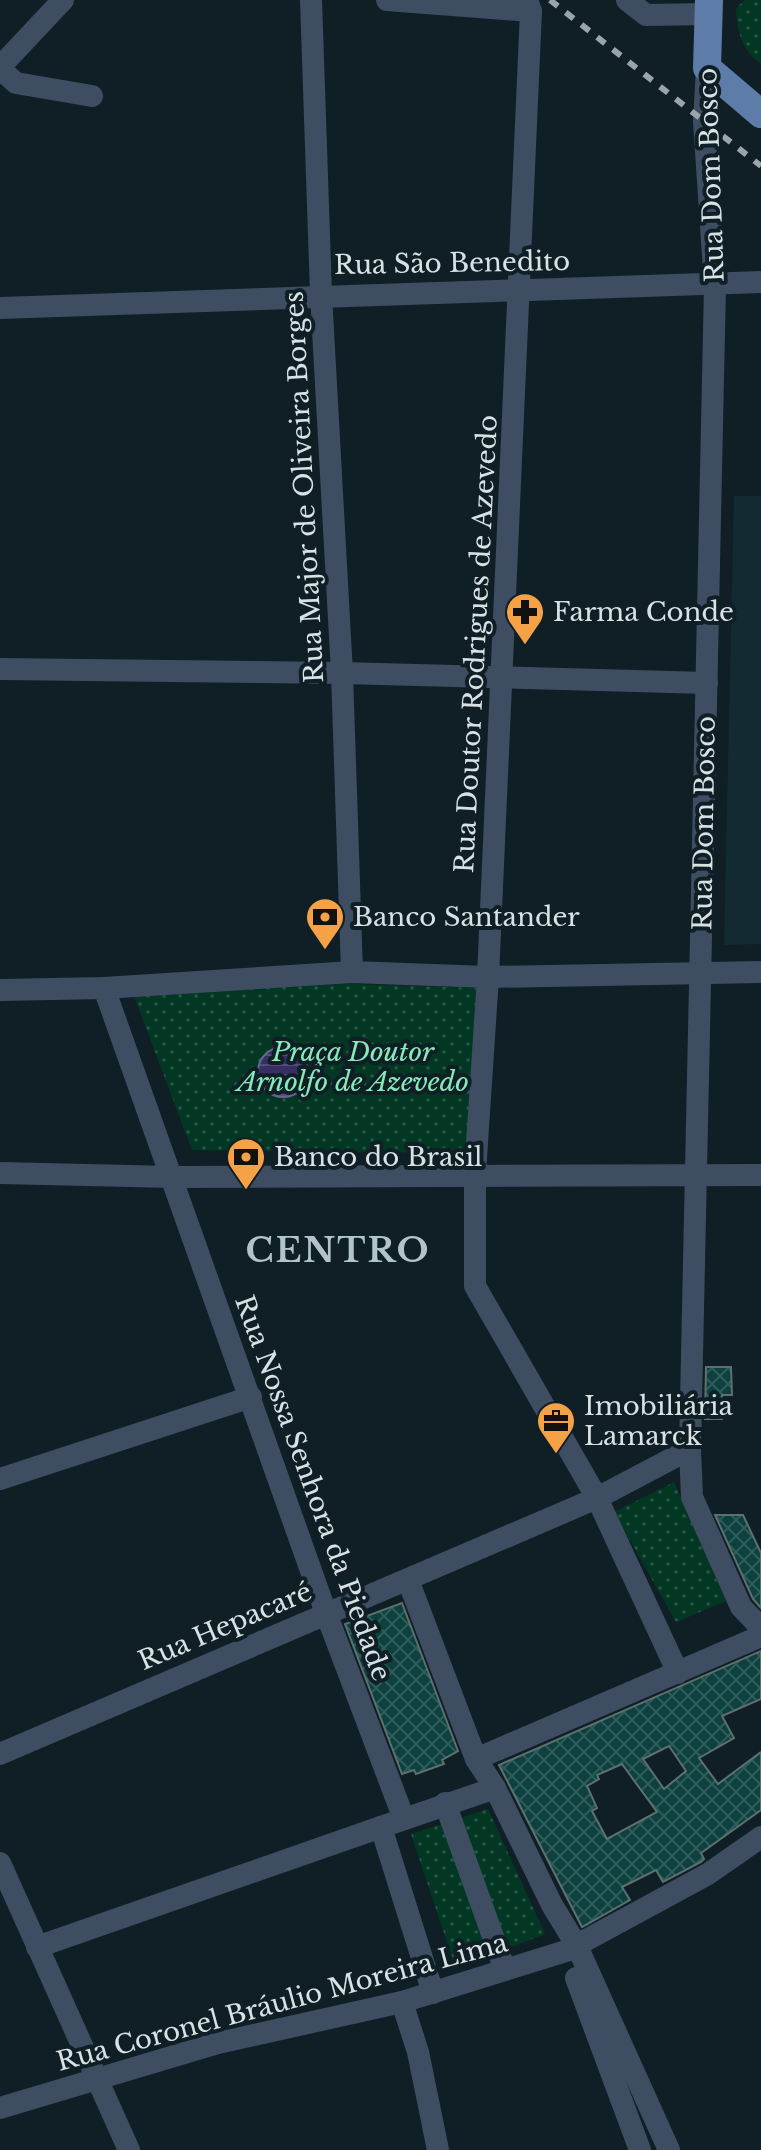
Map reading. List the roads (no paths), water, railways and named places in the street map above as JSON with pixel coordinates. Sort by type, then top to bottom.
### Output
[{"type":"main road","name":"Rua Dom Bosco","points":[[707,68],[708,7]]},
{"type":"main road","points":[[707,68],[761,114]]},
{"type":"street","points":[[63,0],[0,68],[16,83],[92,96]]},
{"type":"street","name":"Rua Major de Oliveira Borges","points":[[311,0],[321,294],[342,673],[352,972]]},
{"type":"street","points":[[387,0],[529,6]]},
{"type":"street","points":[[627,0],[646,15],[708,7]]},
{"type":"street","name":"Rua Doutor Rodrigues de Azevedo","points":[[529,6],[521,290],[488,977],[475,1173],[475,1286],[597,1498],[678,1673]]},
{"type":"street","name":"Rua Dom Bosco","points":[[707,68],[704,122],[715,285],[690,1449],[692,1497],[741,1607],[761,1628]]},
{"type":"street","name":"Rua São Benedito","points":[[0,308],[321,294],[761,282]]},
{"type":"street","points":[[0,669],[342,673],[707,683]]},
{"type":"street","points":[[0,990],[104,988],[352,972],[488,977],[761,972]]},
{"type":"street","name":"Rua Nossa Senhora da Piedade","points":[[104,988],[326,1613],[404,1819]]},
{"type":"street","points":[[0,1173],[173,1177],[475,1173],[694,1177],[761,1175]]},
{"type":"street","points":[[0,1479],[251,1397]]},
{"type":"street","name":"Rua Hepacaré","points":[[0,1754],[597,1498],[690,1449]]},
{"type":"street","points":[[408,1580],[476,1759],[495,1788],[669,2150]]},
{"type":"street","points":[[476,1759],[761,1636]]},
{"type":"street","points":[[37,1947],[495,1788]]},
{"type":"street","points":[[445,1803],[505,1970]]},
{"type":"street","points":[[381,1827],[433,1993]]},
{"type":"street","name":"Rua Coronel Bráulio Moreira Lima","points":[[0,2108],[218,2043],[402,2002],[572,1949],[708,1874],[761,1837]]},
{"type":"street","points":[[0,1863],[129,2150]]},
{"type":"street","points":[[572,1949],[640,2150]]},
{"type":"street","points":[[402,2002],[418,2052],[438,2150]]},
{"type":"railway","points":[[550,0],[761,166]]},
{"type":"place","name":"Farma Conde","points":[[525,646]]},
{"type":"place","name":"Banco Santander","points":[[325,951]]},
{"type":"place","name":"Banco do Brasil","points":[[246,1191]]},
{"type":"place","name":"Imobiliária Lamarck","points":[[556,1455]]},
{"type":"district","name":"CENTRO","points":[[338,1250]]},
{"type":"park label","name":"Praça Doutor Arnolfo de Azevedo","points":[[353,1067]]}]
